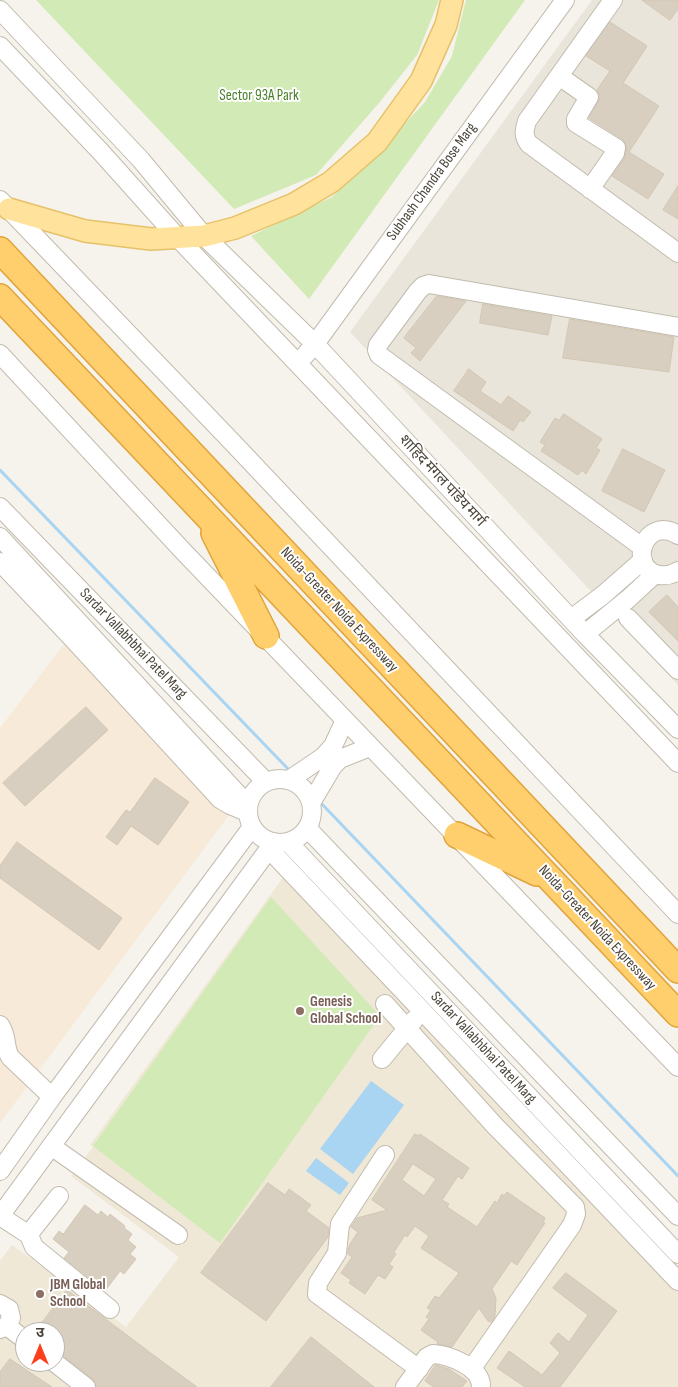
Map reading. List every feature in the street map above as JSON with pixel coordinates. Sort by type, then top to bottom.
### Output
[{"type":"highway","name":"Noida-Greater Noida Expressway","points":[[0,250],[678,970]]},
{"type":"highway","name":"Noida-Greater Noida Expressway","points":[[0,297],[678,1014]]},
{"type":"highway","points":[[202,509],[266,636]]},
{"type":"highway","points":[[457,835],[551,879]]},
{"type":"main road","points":[[4,204],[85,231],[152,239],[204,236],[235,228],[294,204],[331,182],[377,142],[421,81],[446,25],[452,0]]},
{"type":"street","name":"Subhash Chandra Bose Marg","points":[[298,363],[315,344],[565,0]]},
{"type":"street","points":[[607,2],[527,121],[524,138],[529,144],[678,253]]},
{"type":"street","name":"शाहिद मंगल पांडेय मार्ग","points":[[0,10],[141,160],[204,236],[315,344],[585,634],[678,729]]},
{"type":"street","points":[[0,46],[100,151],[178,238],[678,763]]},
{"type":"street","points":[[559,76],[589,97],[576,119],[576,123],[616,148],[615,153],[590,189]]},
{"type":"street","points":[[4,204],[234,444],[678,914]]},
{"type":"street","points":[[678,327],[429,284],[418,290],[378,344],[377,350],[379,355],[642,554],[646,566],[655,574],[668,575],[678,571]]},
{"type":"street","points":[[0,354],[182,550],[678,1067]]},
{"type":"street","name":"Sardar Vallabhbhai Patel Marg","points":[[0,507],[266,782]]},
{"type":"street","points":[[571,619],[610,589],[642,554],[645,541],[654,532],[667,530],[678,535]]},
{"type":"street","name":"Sardar Vallabhbhai Patel Marg","points":[[0,537],[79,634],[220,799],[249,815],[261,837],[277,844],[435,997],[678,1254]]},
{"type":"street","points":[[0,562],[79,634]]},
{"type":"street","points":[[585,634],[626,610],[655,574]]},
{"type":"street","points":[[610,589],[678,670]]},
{"type":"street","points":[[289,780],[323,757],[333,746],[345,720]]},
{"type":"street","points":[[311,803],[333,766],[340,758],[370,746]]},
{"type":"street","points":[[0,1171],[249,815],[254,791],[266,782],[277,779],[289,780],[299,785],[311,803],[311,816],[307,828],[299,836],[277,844],[0,1216],[29,1235],[34,1247],[110,1309]]},
{"type":"street","name":"Sardar Vallabhbhai Patel Marg","points":[[307,828],[678,1216]]},
{"type":"street","points":[[277,844],[423,1010],[678,1281]]},
{"type":"street","points":[[382,1059],[406,1028],[435,997]]},
{"type":"street","points":[[385,1004],[495,1126],[575,1207],[576,1214],[572,1225],[472,1368]]},
{"type":"street","points":[[0,1025],[5,1033],[3,1054],[14,1061],[52,1097]]},
{"type":"street","points":[[52,1146],[178,1235]]},
{"type":"street","points":[[385,1155],[340,1224],[338,1253],[318,1283],[318,1294],[419,1369]]},
{"type":"street","points":[[29,1235],[59,1196]]},
{"type":"street","points":[[0,1304],[5,1306],[11,1313],[10,1322],[4,1328],[15,1334]]},
{"type":"street","points":[[406,1387],[427,1357],[433,1354],[446,1356],[472,1368],[479,1378],[481,1387]]},
{"type":"street","points":[[65,1371],[86,1387]]},
{"type":"shaded area","points":[[592,0],[678,0],[678,685],[350,332]]},
{"type":"shaded area","points":[[67,640],[229,815],[0,1123],[0,728]]},
{"type":"shaded area","name":"Genesis Global School","points":[[284,876],[678,1289],[678,1387],[0,1387],[0,1261],[12,1245],[126,1327],[179,1257],[71,1176],[93,1147],[90,1145]]},
{"type":"green space","name":"Sector 93A Park","points":[[36,0],[439,0],[417,55],[379,103],[316,175],[234,209]]},
{"type":"green space","points":[[466,0],[525,0],[309,299],[251,236],[332,197],[425,102],[452,56]]},
{"type":"green space","points":[[271,897],[380,1016],[220,1243],[93,1146]]},
{"type":"water","points":[[371,1081],[404,1105],[353,1174],[320,1149]]},
{"type":"water","points":[[316,1158],[349,1183],[340,1195],[306,1171]]},
{"type":"building","points":[[642,0],[678,0],[678,9],[670,20]]},
{"type":"building","points":[[610,22],[647,46],[623,83],[659,106],[629,152],[664,174],[648,199],[612,176],[624,159],[626,144],[622,139],[589,118],[600,97],[597,90],[610,71],[586,56]]},
{"type":"building","points":[[678,186],[678,219],[663,210]]},
{"type":"building","points":[[437,296],[466,301],[420,361],[411,353],[416,348],[404,338]]},
{"type":"building","points":[[483,304],[552,316],[548,335],[480,323]]},
{"type":"building","points":[[570,319],[674,337],[669,372],[563,358]]},
{"type":"building","points":[[469,369],[486,382],[480,391],[501,405],[508,396],[531,412],[523,422],[520,420],[513,431],[454,391]]},
{"type":"building","points":[[564,414],[602,439],[596,448],[600,450],[586,474],[582,470],[578,475],[541,451],[545,445],[540,442],[555,418],[559,420]]},
{"type":"building","points":[[623,449],[665,470],[644,512],[602,491]]},
{"type":"building","points":[[667,595],[678,607],[678,641],[649,612]]},
{"type":"building","points":[[86,707],[108,730],[25,806],[3,783]]},
{"type":"building","points":[[155,778],[189,802],[158,845],[131,826],[117,845],[106,837],[126,810],[130,812]]},
{"type":"building","points":[[17,842],[122,918],[99,950],[0,878],[0,866]]},
{"type":"building","points":[[415,1134],[419,1136],[420,1134],[469,1168],[462,1179],[458,1176],[442,1200],[449,1204],[447,1207],[477,1227],[495,1201],[497,1203],[502,1194],[504,1196],[507,1192],[545,1218],[543,1222],[545,1223],[517,1265],[511,1261],[492,1289],[496,1298],[495,1316],[492,1322],[488,1321],[479,1308],[452,1347],[437,1344],[438,1342],[421,1330],[429,1319],[426,1317],[431,1310],[427,1308],[435,1296],[439,1298],[459,1273],[421,1248],[429,1236],[415,1226],[407,1237],[405,1235],[394,1252],[396,1254],[389,1264],[393,1267],[385,1279],[378,1275],[365,1294],[349,1283],[351,1280],[341,1273],[352,1257],[348,1254],[348,1250],[358,1232],[351,1227],[357,1218],[387,1210],[372,1200]],"holes":[[[413,1164],[436,1179],[424,1196],[402,1180]]]},
{"type":"building","points":[[268,1183],[285,1195],[289,1189],[311,1205],[306,1211],[329,1228],[328,1237],[266,1321],[201,1273]]},
{"type":"building","points":[[85,1205],[98,1215],[101,1211],[108,1217],[110,1214],[125,1226],[124,1228],[132,1234],[128,1240],[136,1247],[130,1254],[136,1259],[124,1274],[120,1271],[105,1291],[64,1258],[69,1252],[53,1239],[59,1231],[63,1234]]},
{"type":"building","points":[[566,1273],[617,1311],[560,1387],[525,1387],[497,1368],[509,1351],[542,1375],[560,1353],[550,1343],[558,1333],[569,1342],[588,1315],[553,1288]]},
{"type":"building","points":[[67,1290],[197,1387],[96,1387],[93,1379],[65,1357],[65,1322],[43,1322]]},
{"type":"building","points":[[311,1337],[374,1387],[271,1387]]},
{"type":"building","points":[[10,1359],[15,1362],[15,1372],[30,1372],[52,1387],[0,1387],[0,1372]]},
{"type":"building","points":[[436,1365],[449,1369],[467,1381],[462,1387],[434,1387],[425,1381]]},
{"type":"waterway","points":[[0,470],[291,772]]},
{"type":"waterway","points":[[299,780],[310,792]]},
{"type":"waterway","points":[[320,802],[678,1176]]},
{"type":"place","name":"Genesis Global School","points":[[300,1011]]},
{"type":"place","name":"JBM Global School","points":[[40,1294]]}]
